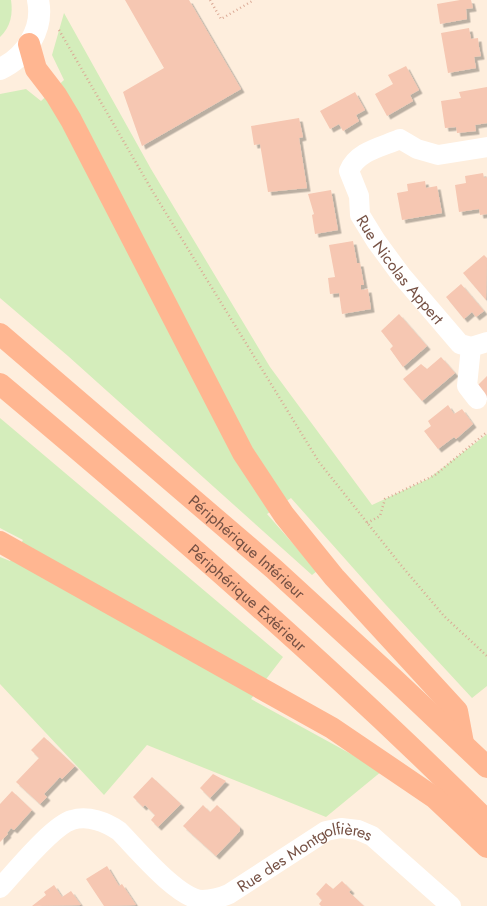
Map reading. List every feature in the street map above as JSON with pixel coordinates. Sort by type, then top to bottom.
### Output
[{"type":"highway","points":[[29,44],[36,69],[56,95],[71,120],[243,453],[284,515],[329,571],[457,710],[463,743]]},
{"type":"highway","name":"Périphérique Intérieur","points":[[0,334],[215,518],[487,766]]},
{"type":"highway","name":"Périphérique Extérieur","points":[[0,384],[133,496],[251,600],[377,714],[487,821]]},
{"type":"highway","points":[[0,542],[332,728],[436,798],[487,847]]},
{"type":"main road","points":[[0,68],[14,61],[29,44],[35,32],[39,2]]},
{"type":"street","name":"Rue Nicolas Appert","points":[[479,344],[460,344],[401,276],[376,241],[360,215],[359,196],[349,171],[352,163],[364,154],[400,139],[417,149],[438,155],[487,147]]},
{"type":"street","points":[[477,399],[467,386],[479,344]]},
{"type":"street","name":"Rue des Montgolfières","points":[[0,888],[55,830],[73,820],[100,821],[120,831],[176,888],[187,895],[201,900],[217,899],[229,894],[321,834],[341,828],[358,830],[372,836],[451,906]]},
{"type":"path","points":[[210,0],[221,20],[254,0]]},
{"type":"path","points":[[39,2],[54,22],[153,192],[318,462],[444,616],[487,656]]},
{"type":"path","points":[[367,523],[380,516],[385,500],[435,475],[487,432]]},
{"type":"green space","points":[[0,0],[11,0],[12,10],[7,29],[0,37]]},
{"type":"green space","points":[[64,13],[151,169],[270,367],[372,505],[428,479],[487,434],[487,686],[472,698],[386,605],[291,498],[267,514],[317,571],[312,575],[68,356],[0,298],[0,94],[26,89],[41,101],[64,80],[52,55]]},
{"type":"green space","points":[[0,418],[283,657],[251,699],[382,771],[326,817],[147,745],[104,795],[0,684],[0,557],[10,561],[23,540],[0,528]]},
{"type":"building","points":[[125,0],[189,0],[241,89],[142,146],[123,92],[164,68]]},
{"type":"building","points":[[460,0],[471,0],[473,8],[466,9],[467,19],[440,24],[437,4]]},
{"type":"building","points":[[469,28],[471,39],[478,38],[481,56],[474,57],[476,68],[448,73],[441,33]]},
{"type":"building","points":[[406,66],[419,90],[410,95],[413,101],[387,116],[375,94],[393,84],[388,75]]},
{"type":"building","points":[[487,87],[487,123],[475,125],[476,131],[457,133],[456,127],[445,128],[441,101],[461,98],[459,92]]},
{"type":"building","points":[[355,92],[365,110],[356,115],[359,121],[343,131],[339,124],[330,129],[320,111]]},
{"type":"building","points":[[299,118],[303,137],[299,138],[307,188],[268,192],[260,144],[254,145],[251,126]]},
{"type":"building","points":[[483,173],[484,178],[487,177],[487,214],[480,215],[479,209],[459,212],[455,185],[466,183],[465,176]]},
{"type":"building","points":[[425,181],[426,188],[437,186],[442,213],[402,220],[397,193],[408,191],[407,184]]},
{"type":"building","points":[[331,190],[338,230],[315,234],[312,215],[314,214],[308,194]]},
{"type":"building","points":[[353,241],[357,263],[360,263],[364,285],[361,285],[361,290],[368,289],[371,309],[342,314],[339,293],[330,294],[328,278],[335,277],[329,245]]},
{"type":"building","points":[[484,255],[487,258],[486,300],[463,273]]},
{"type":"building","points":[[461,284],[484,311],[476,317],[472,312],[464,319],[446,297]]},
{"type":"building","points":[[399,314],[427,346],[403,367],[390,349],[393,346],[381,331]]},
{"type":"building","points":[[441,357],[455,373],[422,401],[403,379],[421,364],[427,369]]},
{"type":"building","points":[[487,376],[487,401],[476,387]]},
{"type":"building","points":[[448,405],[454,414],[462,409],[473,424],[456,439],[454,437],[438,449],[424,431],[431,426],[428,421]]},
{"type":"building","points":[[44,737],[75,766],[62,779],[60,777],[44,794],[47,797],[40,804],[16,782],[39,758],[31,750]]},
{"type":"building","points":[[213,774],[226,781],[210,798],[200,788]]},
{"type":"building","points":[[152,777],[181,804],[158,827],[151,820],[155,815],[145,805],[143,807],[133,797]]},
{"type":"building","points":[[12,791],[32,810],[14,830],[11,828],[7,833],[8,834],[0,842],[0,804]]},
{"type":"building","points":[[203,805],[210,812],[217,805],[240,827],[240,831],[216,856],[183,826]]},
{"type":"building","points":[[107,866],[119,886],[122,884],[136,905],[104,906],[86,879]]},
{"type":"building","points":[[342,881],[351,890],[349,892],[364,906],[321,906],[319,904],[322,900],[316,894],[326,883],[333,889]]},
{"type":"building","points":[[54,885],[62,897],[71,891],[81,905],[32,906],[46,895],[44,892]]}]
